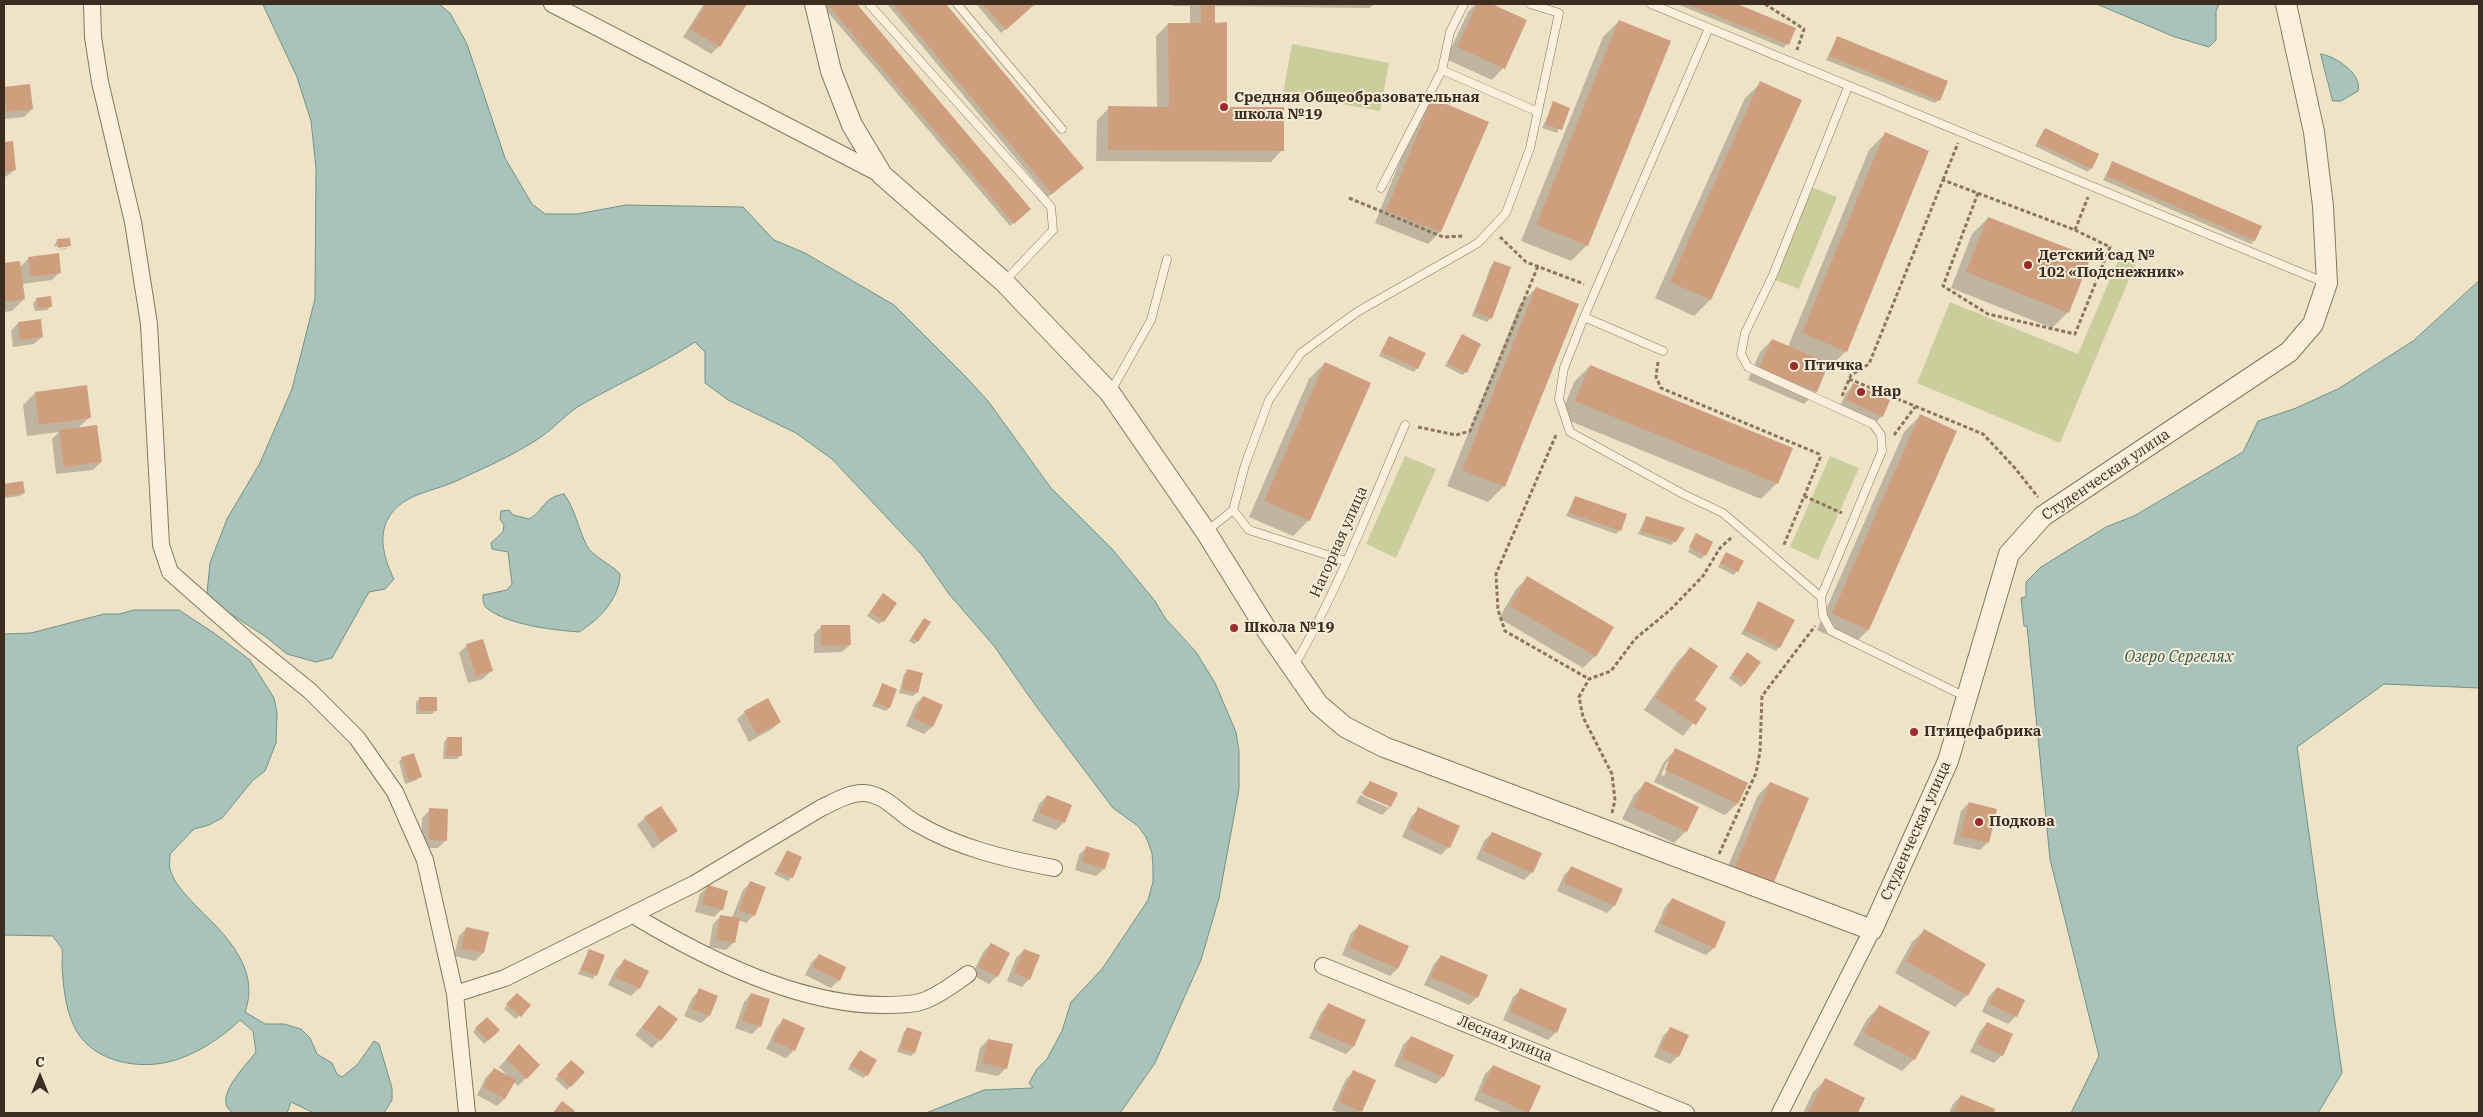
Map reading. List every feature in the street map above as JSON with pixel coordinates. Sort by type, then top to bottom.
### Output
[{"type":"street","points":[[92,4],[92,37],[100,82],[133,222],[149,324],[161,545],[170,572],[247,640],[310,691],[357,738],[395,792],[425,860],[455,994],[467,1113]]},
{"type":"street","points":[[552,4],[882,175],[1004,282],[1110,393],[1206,532],[1318,704],[1345,727],[1384,747],[1872,930]]},
{"type":"street","points":[[814,4],[831,71],[852,125],[882,175]]},
{"type":"street","name":"Студенческая улица","points":[[1780,1113],[1872,930],[1948,761],[2009,554],[2049,512],[2289,352],[2313,324],[2326,283],[2323,206],[2314,132],[2286,4]]},
{"type":"street","points":[[455,994],[505,978],[633,915],[694,884],[821,808],[841,798],[863,793],[883,798],[916,823],[974,850],[1010,860],[1054,868]]},
{"type":"street","points":[[633,915],[678,942],[790,991],[864,1006],[899,1005],[925,1000],[968,974]]},
{"type":"street","name":"Лесная улица","points":[[1323,966],[1686,1113]]},
{"type":"lane","points":[[869,4],[1051,207],[1054,230],[1004,282]]},
{"type":"lane","points":[[957,4],[1062,129]]},
{"type":"lane","points":[[1381,188],[1442,70],[1450,32],[1464,4]]},
{"type":"lane","points":[[1206,532],[1233,510],[1245,465],[1269,400],[1301,353],[1357,312],[1478,243],[1506,213],[1530,148],[1559,13],[1530,4]]},
{"type":"lane","points":[[1651,4],[2326,283]]},
{"type":"lane","points":[[1709,28],[1584,317],[1564,368],[1559,399],[1570,432],[1683,494],[1722,513],[1821,597]]},
{"type":"lane","points":[[1442,70],[1538,112]]},
{"type":"lane","points":[[1848,87],[1773,275],[1745,334],[1740,354],[1748,367],[1873,424],[1881,435],[1882,452],[1821,597],[1823,616],[1832,631],[1967,698]]},
{"type":"lane","points":[[1110,393],[1151,320],[1167,259]]},
{"type":"lane","points":[[1584,317],[1663,351]]},
{"type":"lane","name":"Нагорная улица","points":[[1293,668],[1310,639],[1346,562],[1405,425]]},
{"type":"lane","points":[[1233,510],[1250,530],[1346,562]]},
{"type":"path","points":[[1765,4],[1804,29],[1793,64]]},
{"type":"path","points":[[1837,408],[1851,374],[1869,364],[1962,134]]},
{"type":"path","points":[[1943,180],[1978,193],[2074,230],[2110,247],[2075,334],[1988,314],[1944,286],[1978,193]]},
{"type":"path","points":[[2074,230],[2092,187]]},
{"type":"path","points":[[1405,425],[1456,435],[1470,431],[1538,266]]},
{"type":"path","points":[[1663,351],[1657,365],[1656,377],[1661,388],[1819,454],[1820,458],[1778,559]]},
{"type":"path","points":[[1849,379],[1983,434],[2014,466],[2049,512]]},
{"type":"path","points":[[1882,452],[1915,407]]},
{"type":"path","points":[[1564,416],[1496,574],[1498,610],[1505,631],[1589,679]]},
{"type":"path","points":[[1804,496],[1854,518]]},
{"type":"path","points":[[1608,831],[1615,800],[1612,774],[1583,717],[1579,697],[1589,679],[1611,671],[1635,639],[1670,610],[1703,576],[1720,548],[1741,529]]},
{"type":"path","points":[[1712,870],[1756,773],[1760,752],[1762,696],[1796,648],[1823,616]]},
{"type":"green space","points":[[1292,44],[1389,63],[1380,111],[1283,93]]},
{"type":"green space","points":[[1811,187],[1837,197],[1799,289],[1773,279]]},
{"type":"green space","points":[[2122,251],[2138,258],[2060,443],[1917,383],[1950,302],[2078,354]]},
{"type":"green space","points":[[1405,456],[1436,469],[1396,558],[1366,544]]},
{"type":"green space","points":[[1830,456],[1859,468],[1818,560],[1790,547]]},
{"type":"water","points":[[263,4],[439,4],[450,13],[467,44],[505,158],[532,204],[545,214],[577,214],[626,205],[743,207],[774,240],[805,253],[894,305],[988,401],[1051,488],[1112,549],[1155,601],[1165,618],[1196,652],[1215,683],[1236,732],[1239,751],[1239,789],[1219,898],[1201,960],[1155,1063],[1120,1113],[926,1113],[984,1090],[1033,1088],[1029,1083],[1037,1069],[1047,1059],[1062,1031],[1071,1002],[1102,969],[1148,900],[1153,882],[1152,853],[1146,837],[1138,826],[1113,808],[1036,706],[994,646],[949,594],[921,554],[832,459],[796,433],[728,400],[705,383],[705,352],[695,342],[655,366],[579,406],[544,435],[518,451],[454,482],[410,498],[395,509],[385,524],[383,532],[385,556],[394,579],[385,589],[369,592],[332,658],[316,662],[287,654],[266,637],[217,605],[207,593],[210,563],[227,519],[260,463],[292,389],[315,299],[316,168],[311,121],[297,77]]},
{"type":"water","points":[[2097,4],[2219,4],[2216,11],[2216,40],[2209,47],[2175,37]]},
{"type":"water","points":[[2321,54],[2340,62],[2352,72],[2356,78],[2358,91],[2341,101],[2333,101]]},
{"type":"water","name":"Озеро Сергелях","points":[[2479,281],[2479,688],[2384,684],[2297,747],[2342,1073],[2318,1113],[2071,1113],[2099,1056],[2050,859],[2027,626],[2024,626],[2021,598],[2026,597],[2026,582],[2041,567],[2106,527],[2134,516],[2243,452],[2258,421],[2296,408],[2338,389],[2413,341]]},
{"type":"water","points":[[564,494],[571,506],[589,550],[620,574],[619,583],[612,600],[601,615],[579,632],[519,623],[488,609],[483,601],[483,595],[507,590],[512,584],[508,552],[492,549],[491,543],[503,532],[504,525],[500,519],[501,511],[509,510],[513,515],[529,519],[552,498]]},
{"type":"water","points":[[134,610],[179,610],[250,660],[274,698],[277,712],[276,743],[265,771],[253,780],[222,818],[209,825],[194,829],[170,854],[170,869],[174,880],[181,890],[219,929],[238,954],[248,981],[249,996],[245,1012],[265,1024],[284,1024],[301,1029],[310,1038],[317,1054],[332,1063],[337,1074],[342,1077],[357,1065],[374,1041],[379,1044],[392,1088],[392,1100],[384,1113],[314,1113],[291,1102],[287,1113],[233,1113],[227,1107],[228,1092],[238,1074],[256,1052],[253,1031],[240,1020],[207,1046],[178,1059],[155,1064],[127,1063],[113,1060],[89,1046],[73,1024],[65,995],[62,949],[53,936],[4,935],[4,634],[31,633],[104,614],[119,614]]},
{"type":"building","points":[[706,4],[747,4],[720,47],[690,29]]},
{"type":"building","points":[[827,4],[857,4],[1031,209],[1014,224]]},
{"type":"building","points":[[893,4],[946,4],[1084,168],[1052,194]]},
{"type":"building","points":[[982,4],[1035,4],[1006,30]]},
{"type":"building","points":[[1201,4],[1215,4],[1215,23],[1227,22],[1227,107],[1284,107],[1284,151],[1108,150],[1108,106],[1169,107],[1168,23],[1201,23]]},
{"type":"building","points":[[1477,4],[1492,4],[1527,20],[1505,69],[1457,47]]},
{"type":"building","points":[[1688,4],[1737,4],[1796,28],[1789,45]]},
{"type":"building","points":[[1619,20],[1671,41],[1588,246],[1536,225]]},
{"type":"building","points":[[1837,36],[1948,81],[1940,101],[1829,56]]},
{"type":"building","points":[[1760,81],[1802,100],[1711,300],[1670,282]]},
{"type":"building","points":[[30,84],[33,109],[7,112],[4,87]]},
{"type":"building","points":[[1432,98],[1489,122],[1441,232],[1386,211]]},
{"type":"building","points":[[1553,101],[1570,108],[1562,130],[1545,124]]},
{"type":"building","points":[[2045,128],[2099,154],[2092,169],[2037,143]]},
{"type":"building","points":[[1885,132],[1929,151],[1847,352],[1802,333]]},
{"type":"building","points":[[13,141],[16,170],[4,172],[4,142]]},
{"type":"building","points":[[2112,161],[2262,226],[2255,241],[2106,176]]},
{"type":"building","name":"Детский сад № 102 «Подснежник»","points":[[1988,217],[2091,257],[2069,313],[1966,272]]},
{"type":"building","points":[[70,238],[71,246],[58,248],[57,239]]},
{"type":"building","points":[[59,253],[61,273],[31,277],[28,257]]},
{"type":"building","points":[[20,261],[25,299],[4,302],[4,263]]},
{"type":"building","points":[[1494,261],[1511,267],[1492,319],[1475,312]]},
{"type":"building","points":[[1536,287],[1579,304],[1505,487],[1462,470]]},
{"type":"building","points":[[51,296],[52,307],[38,308],[36,298]]},
{"type":"building","points":[[41,319],[43,337],[20,340],[18,322]]},
{"type":"building","points":[[1462,334],[1481,344],[1467,373],[1447,363]]},
{"type":"building","points":[[1389,336],[1426,353],[1418,369],[1381,352]]},
{"type":"building","name":"Птичка","points":[[1772,339],[1829,363],[1817,392],[1759,368]]},
{"type":"building","points":[[1325,362],[1371,383],[1310,521],[1264,501]]},
{"type":"building","points":[[1590,365],[1793,448],[1778,484],[1575,401]]},
{"type":"building","name":"Нар","points":[[1853,383],[1890,400],[1883,417],[1846,400]]},
{"type":"building","points":[[87,385],[91,418],[39,425],[35,392]]},
{"type":"building","points":[[1920,414],[1957,431],[1869,630],[1832,614]]},
{"type":"building","points":[[97,425],[102,462],[64,467],[59,430]]},
{"type":"building","points":[[23,481],[25,493],[4,496],[4,484]]},
{"type":"building","points":[[1575,496],[1627,514],[1621,531],[1569,513]]},
{"type":"building","points":[[1646,516],[1685,528],[1676,542],[1641,531]]},
{"type":"building","points":[[1696,533],[1713,542],[1706,556],[1689,547]]},
{"type":"building","points":[[1726,552],[1744,561],[1738,572],[1720,563]]},
{"type":"building","points":[[1527,576],[1614,627],[1596,657],[1510,606]]},
{"type":"building","points":[[883,593],[897,603],[884,622],[870,612]]},
{"type":"building","points":[[1758,601],[1795,620],[1780,648],[1744,630]]},
{"type":"building","points":[[924,618],[931,622],[918,642],[912,637]]},
{"type":"building","points":[[821,625],[850,625],[851,645],[821,646]]},
{"type":"building","points":[[483,639],[493,671],[476,676],[466,644]]},
{"type":"building","points":[[1690,647],[1718,666],[1695,700],[1707,708],[1696,725],[1655,698]]},
{"type":"building","points":[[1747,652],[1761,662],[1745,684],[1732,674]]},
{"type":"building","points":[[907,669],[923,673],[918,693],[902,689]]},
{"type":"building","points":[[882,683],[897,689],[890,708],[875,703]]},
{"type":"building","points":[[923,696],[943,705],[933,727],[913,718]]},
{"type":"building","points":[[419,697],[437,697],[437,711],[419,711]]},
{"type":"building","points":[[768,698],[781,722],[757,735],[744,711]]},
{"type":"building","points":[[447,737],[462,737],[462,756],[446,756]]},
{"type":"building","points":[[1675,748],[1748,783],[1738,804],[1665,770]]},
{"type":"building","points":[[414,753],[422,777],[409,781],[401,757]]},
{"type":"building","points":[[1370,781],[1398,793],[1391,807],[1363,795]]},
{"type":"building","points":[[1645,781],[1699,807],[1687,832],[1633,807]]},
{"type":"building","points":[[1770,782],[1809,798],[1772,887],[1733,871]]},
{"type":"building","points":[[1047,795],[1072,805],[1065,823],[1039,813]]},
{"type":"building","name":"Подкова","points":[[1969,802],[1997,809],[1989,843],[1960,836]]},
{"type":"building","points":[[661,806],[678,831],[661,842],[644,817]]},
{"type":"building","points":[[1418,807],[1460,826],[1450,848],[1409,829]]},
{"type":"building","points":[[429,808],[448,809],[447,841],[429,840]]},
{"type":"building","points":[[1492,832],[1542,853],[1533,873],[1483,851]]},
{"type":"building","points":[[1086,846],[1110,853],[1105,869],[1082,862]]},
{"type":"building","points":[[787,850],[802,857],[793,878],[777,871]]},
{"type":"building","points":[[1571,866],[1623,889],[1615,906],[1564,883]]},
{"type":"building","points":[[750,881],[766,887],[755,916],[739,910]]},
{"type":"building","points":[[708,885],[728,891],[723,910],[702,904]]},
{"type":"building","points":[[1672,898],[1726,922],[1715,948],[1661,924]]},
{"type":"building","points":[[720,915],[740,918],[735,943],[716,939]]},
{"type":"building","points":[[1359,924],[1409,946],[1398,969],[1349,947]]},
{"type":"building","points":[[466,927],[489,932],[484,953],[461,948]]},
{"type":"building","points":[[1924,929],[1986,964],[1968,996],[1906,961]]},
{"type":"building","points":[[991,943],[1010,953],[998,977],[978,967]]},
{"type":"building","points":[[589,949],[605,955],[597,976],[581,970]]},
{"type":"building","points":[[1024,949],[1040,955],[1030,980],[1014,973]]},
{"type":"building","points":[[819,954],[846,967],[840,981],[812,967]]},
{"type":"building","points":[[1441,955],[1488,975],[1478,998],[1431,977]]},
{"type":"building","points":[[624,959],[649,971],[640,989],[615,977]]},
{"type":"building","points":[[1997,987],[2025,1000],[2017,1017],[1989,1004]]},
{"type":"building","points":[[699,988],[718,996],[710,1016],[691,1009]]},
{"type":"building","points":[[1520,988],[1567,1009],[1557,1033],[1510,1012]]},
{"type":"building","points":[[517,993],[531,1005],[521,1017],[506,1004]]},
{"type":"building","points":[[751,993],[770,999],[761,1027],[742,1021]]},
{"type":"building","points":[[1328,1003],[1366,1020],[1354,1047],[1316,1030]]},
{"type":"building","points":[[659,1005],[678,1019],[661,1041],[642,1027]]},
{"type":"building","points":[[1879,1005],[1930,1032],[1915,1060],[1864,1033]]},
{"type":"building","points":[[487,1017],[500,1030],[488,1041],[475,1028]]},
{"type":"building","points":[[783,1018],[805,1028],[795,1051],[773,1041]]},
{"type":"building","points":[[1987,1022],[2013,1034],[2003,1056],[1977,1044]]},
{"type":"building","points":[[907,1027],[922,1032],[915,1053],[900,1049]]},
{"type":"building","points":[[1670,1027],[1689,1035],[1679,1057],[1660,1049]]},
{"type":"building","points":[[1411,1036],[1454,1055],[1444,1077],[1401,1058]]},
{"type":"building","points":[[988,1039],[1013,1044],[1007,1069],[982,1063]]},
{"type":"building","points":[[519,1044],[540,1065],[527,1079],[506,1059]]},
{"type":"building","points":[[860,1050],[877,1060],[868,1076],[850,1065]]},
{"type":"building","points":[[571,1060],[585,1072],[571,1087],[557,1075]]},
{"type":"building","points":[[1493,1065],[1541,1086],[1529,1113],[1481,1092]]},
{"type":"building","points":[[494,1068],[516,1080],[505,1099],[483,1087]]},
{"type":"building","points":[[1353,1070],[1376,1080],[1362,1112],[1339,1102]]},
{"type":"building","points":[[1825,1078],[1865,1098],[1858,1113],[1808,1113]]},
{"type":"building","points":[[1961,1095],[1995,1109],[1994,1113],[1953,1113]]},
{"type":"building","points":[[562,1101],[575,1111],[573,1113],[553,1113]]},
{"type":"place","name":"Средняя Общеобразовательная школа №19","points":[[1224,107]]},
{"type":"place","name":"Детский сад № 102 «Подснежник»","points":[[2028,265]]},
{"type":"place","name":"Птичка","points":[[1794,366]]},
{"type":"place","name":"Нар","points":[[1861,392]]},
{"type":"place","name":"Школа №19","points":[[1234,628]]},
{"type":"place","name":"Птицефабрика","points":[[1914,732]]},
{"type":"place","name":"Подкова","points":[[1979,822]]}]
